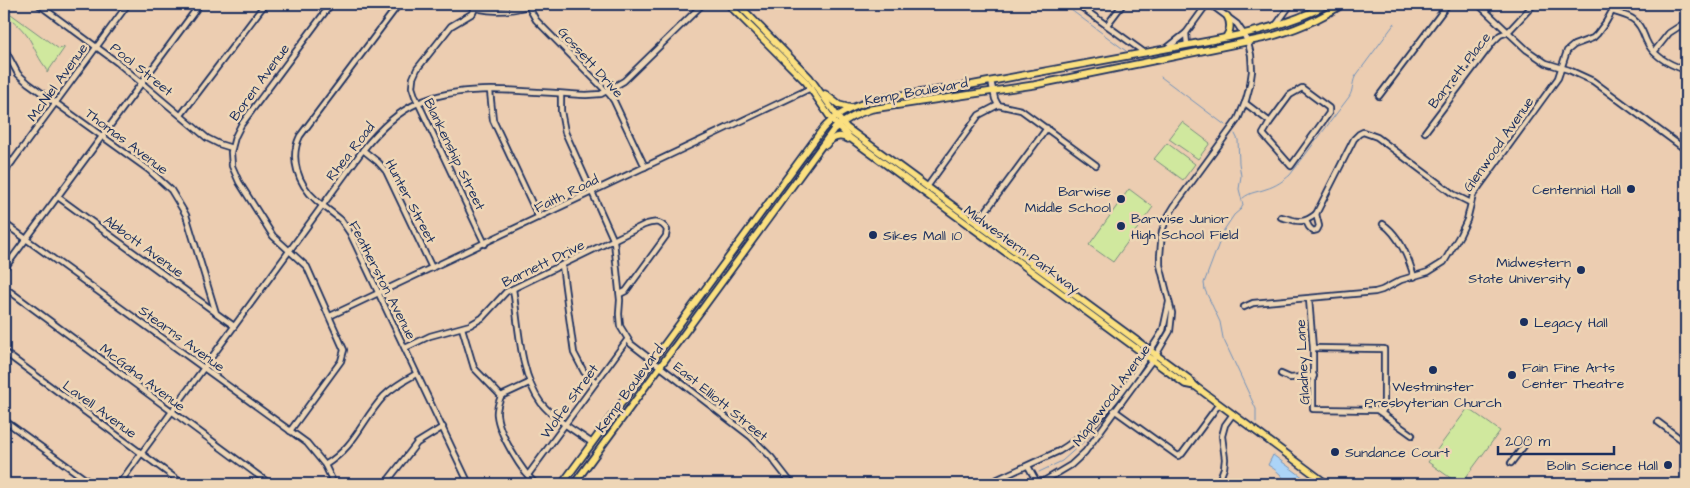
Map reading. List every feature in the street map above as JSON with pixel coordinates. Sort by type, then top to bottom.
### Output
[{"type":"main road","points":[[728,4],[750,21],[810,78],[819,89],[839,105],[853,108]]},
{"type":"main road","points":[[738,4],[750,21]]},
{"type":"main road","name":"Kemp Boulevard","points":[[562,484],[822,130],[834,119],[853,108],[873,100],[937,91],[1225,37],[1276,25],[1328,4]]},
{"type":"main road","name":"Kemp Boulevard","points":[[574,484],[839,125],[860,113],[872,109],[1061,80],[1274,36],[1301,27],[1343,4]]},
{"type":"main road","points":[[1225,37],[1230,29],[1227,16]]},
{"type":"main road","points":[[1187,45],[1188,53]]},
{"type":"main road","points":[[776,47],[839,125]]},
{"type":"main road","points":[[1058,69],[1061,80]]},
{"type":"main road","points":[[819,89],[834,119]]},
{"type":"main road","name":"Midwestern Parkway","points":[[839,125],[856,144],[975,226]]},
{"type":"main road","name":"Midwestern Parkway","points":[[839,125],[927,187],[1000,245],[1151,355],[1185,384],[1195,386],[1327,484]]},
{"type":"main road","points":[[815,155],[838,136],[847,138],[856,144]]},
{"type":"main road","points":[[592,443],[600,449]]},
{"type":"street","name":"Pool Street","points":[[38,4],[142,82],[213,142],[232,148]]},
{"type":"street","name":"McNiel Avenue","points":[[4,173],[128,4]]},
{"type":"street","points":[[4,269],[200,4]]},
{"type":"street","points":[[181,115],[265,4]]},
{"type":"street","name":"Boren Avenue","points":[[290,431],[343,358],[343,345],[306,267],[273,236],[239,182],[232,166],[232,148],[241,125],[331,4]]},
{"type":"street","name":"Featherston Avenue","points":[[399,4],[361,52],[298,140],[295,156],[298,175],[306,189],[322,206],[342,221],[350,233],[469,483]]},
{"type":"street","points":[[466,4],[475,8],[503,12],[527,5]]},
{"type":"street","name":"Rhea Road","points":[[119,484],[363,150],[386,124],[418,103],[454,92],[601,94],[624,81],[640,67],[703,4]]},
{"type":"street","points":[[1077,4],[1145,53]]},
{"type":"street","points":[[1107,25],[1123,4]]},
{"type":"street","points":[[1166,49],[1186,33],[1208,4]]},
{"type":"street","name":"Maplewood Avenue","points":[[1038,484],[1071,465],[1085,452],[1151,355],[1163,330],[1169,300],[1160,256],[1162,231],[1175,205],[1238,119],[1245,103],[1252,71],[1247,41],[1237,24],[1208,4]]},
{"type":"street","points":[[1276,25],[1291,4]]},
{"type":"street","points":[[1379,96],[1448,4]]},
{"type":"street","points":[[1478,4],[1527,50],[1546,63],[1593,81],[1686,150]]},
{"type":"street","name":"Barrett Place","points":[[1426,132],[1493,42],[1500,35],[1508,32],[1534,4]]},
{"type":"street","name":"Glenwood Avenue","points":[[1244,307],[1253,303],[1375,292],[1401,280],[1428,272],[1440,264],[1450,253],[1467,220],[1473,195],[1558,78],[1569,48],[1593,38],[1606,22],[1616,4]]},
{"type":"street","name":"Gossett Drive","points":[[527,5],[536,20],[614,101],[645,167]]},
{"type":"street","name":"Blankenship Street","points":[[475,8],[473,13],[457,21],[446,31],[417,69],[412,87],[485,244]]},
{"type":"street","points":[[1612,11],[1636,20],[1647,43],[1654,52],[1670,64],[1686,70]]},
{"type":"street","points":[[1654,52],[1669,33],[1686,22]]},
{"type":"street","points":[[1186,33],[1187,45]]},
{"type":"street","name":"Thomas Avenue","points":[[4,48],[18,74],[163,182],[182,206],[186,215],[216,313]]},
{"type":"street","points":[[991,81],[998,105]]},
{"type":"street","name":"Faith Road","points":[[330,316],[811,88]]},
{"type":"street","points":[[1302,88],[1329,108],[1329,113],[1291,166],[1263,134],[1270,122],[1290,95],[1302,88]]},
{"type":"street","points":[[490,91],[493,120],[539,218]]},
{"type":"street","points":[[561,94],[561,111],[565,132],[614,241],[620,294],[620,326],[627,340]]},
{"type":"street","points":[[1245,103],[1270,122]]},
{"type":"street","points":[[927,187],[979,115],[998,105],[1021,110],[1096,165]]},
{"type":"street","points":[[975,226],[1047,128]]},
{"type":"street","points":[[1282,217],[1300,222],[1306,221],[1316,214],[1354,139],[1363,132],[1377,137],[1453,194],[1471,203]]},
{"type":"street","name":"Hunter Street","points":[[363,150],[386,171],[432,268]]},
{"type":"street","points":[[4,156],[12,162]]},
{"type":"street","name":"Abbott Avenue","points":[[58,197],[216,313]]},
{"type":"street","points":[[1306,221],[1313,231],[1318,230],[1316,214]]},
{"type":"street","name":"Stearns Avenue","points":[[4,223],[290,431],[312,449],[325,465],[334,484]]},
{"type":"street","name":"Barnett Drive","points":[[405,348],[430,336],[462,328],[482,318],[501,296],[513,289],[651,223],[659,223],[667,230],[665,238],[632,283],[620,294]]},
{"type":"street","points":[[1383,224],[1389,228],[1406,254],[1414,277]]},
{"type":"street","points":[[562,265],[574,353],[584,372],[596,382]]},
{"type":"street","name":"McGaha Avenue","points":[[4,287],[270,484]]},
{"type":"street","points":[[513,289],[523,359],[530,383],[542,404],[565,424],[592,443]]},
{"type":"street","name":"Gladney Lane","points":[[1310,299],[1314,376],[1313,409],[1371,409],[1382,412]]},
{"type":"street","points":[[216,313],[234,326]]},
{"type":"street","points":[[462,328],[474,368],[501,396]]},
{"type":"street","name":"East Elliott Street","points":[[627,340],[750,436],[771,457],[792,484]]},
{"type":"street","name":"Wolfe Street","points":[[528,475],[627,340]]},
{"type":"street","points":[[1313,348],[1384,349],[1384,408],[1382,412],[1412,435]]},
{"type":"street","name":"Lavell Avenue","points":[[4,352],[182,484]]},
{"type":"street","name":"Maplewood Avenue","points":[[987,484],[1028,466],[1070,444],[1088,429],[1109,406],[1151,355]]},
{"type":"street","points":[[325,465],[347,448],[384,397],[397,385],[416,374]]},
{"type":"street","points":[[1281,374],[1290,378],[1314,376]]},
{"type":"street","points":[[501,396],[530,383]]},
{"type":"street","points":[[501,396],[497,412],[499,426],[519,463],[536,484]]},
{"type":"street","points":[[1109,406],[1178,456],[1182,454],[1219,404]]},
{"type":"street","points":[[1219,483],[1225,459],[1222,436],[1225,425],[1233,414]]},
{"type":"street","points":[[4,420],[92,484]]},
{"type":"street","points":[[1658,422],[1686,443]]},
{"type":"street","points":[[386,484],[417,443],[443,427]]},
{"type":"street","points":[[1511,463],[1527,442]]},
{"type":"street","points":[[1028,466],[1038,484]]},
{"type":"street","points":[[463,484],[469,483]]},
{"type":"green space","points":[[4,9],[59,49],[65,47],[47,73],[47,69],[30,40],[4,14]]},
{"type":"green space","points":[[1182,122],[1210,143],[1198,159],[1169,139]]},
{"type":"green space","points":[[1167,143],[1195,164],[1183,180],[1154,159]]},
{"type":"green space","name":"Barwise Junior High School Field","points":[[1129,189],[1153,207],[1113,262],[1089,245]]},
{"type":"green space","points":[[1468,408],[1500,431],[1461,484],[1459,484],[1428,462]]},
{"type":"water","points":[[1273,455],[1312,484],[1286,484],[1279,473],[1268,465]]},
{"type":"waterway","points":[[1063,4],[1126,51]]},
{"type":"waterway","points":[[1243,198],[1251,193],[1273,186],[1290,175],[1349,97],[1355,77],[1395,23]]},
{"type":"waterway","points":[[1161,77],[1225,125]]},
{"type":"waterway","points":[[1235,134],[1238,140],[1241,176],[1239,189],[1243,205],[1224,230],[1204,283],[1205,290],[1220,322],[1223,338],[1256,409],[1256,422]]},
{"type":"waterway","points":[[1039,472],[1062,461],[1091,435]]},
{"type":"waterway","points":[[1015,484],[1019,482]]},
{"type":"place","name":"Centennial Hall","points":[[1631,189]]},
{"type":"place","name":"Barwise Middle School","points":[[1121,199]]},
{"type":"place","name":"Barwise Junior High School Field","points":[[1121,226]]},
{"type":"place","name":"Sikes Mall 10","points":[[873,235]]},
{"type":"place","name":"Midwestern State University","points":[[1581,270]]},
{"type":"place","name":"Legacy Hall","points":[[1524,322]]},
{"type":"place","name":"Westminster Presbyterian Church","points":[[1433,370]]},
{"type":"place","name":"Fain Fine Arts Center Theatre","points":[[1512,375]]},
{"type":"place","name":"Sundance Court","points":[[1335,452]]},
{"type":"place","name":"Bolin Science Hall","points":[[1668,465]]}]
